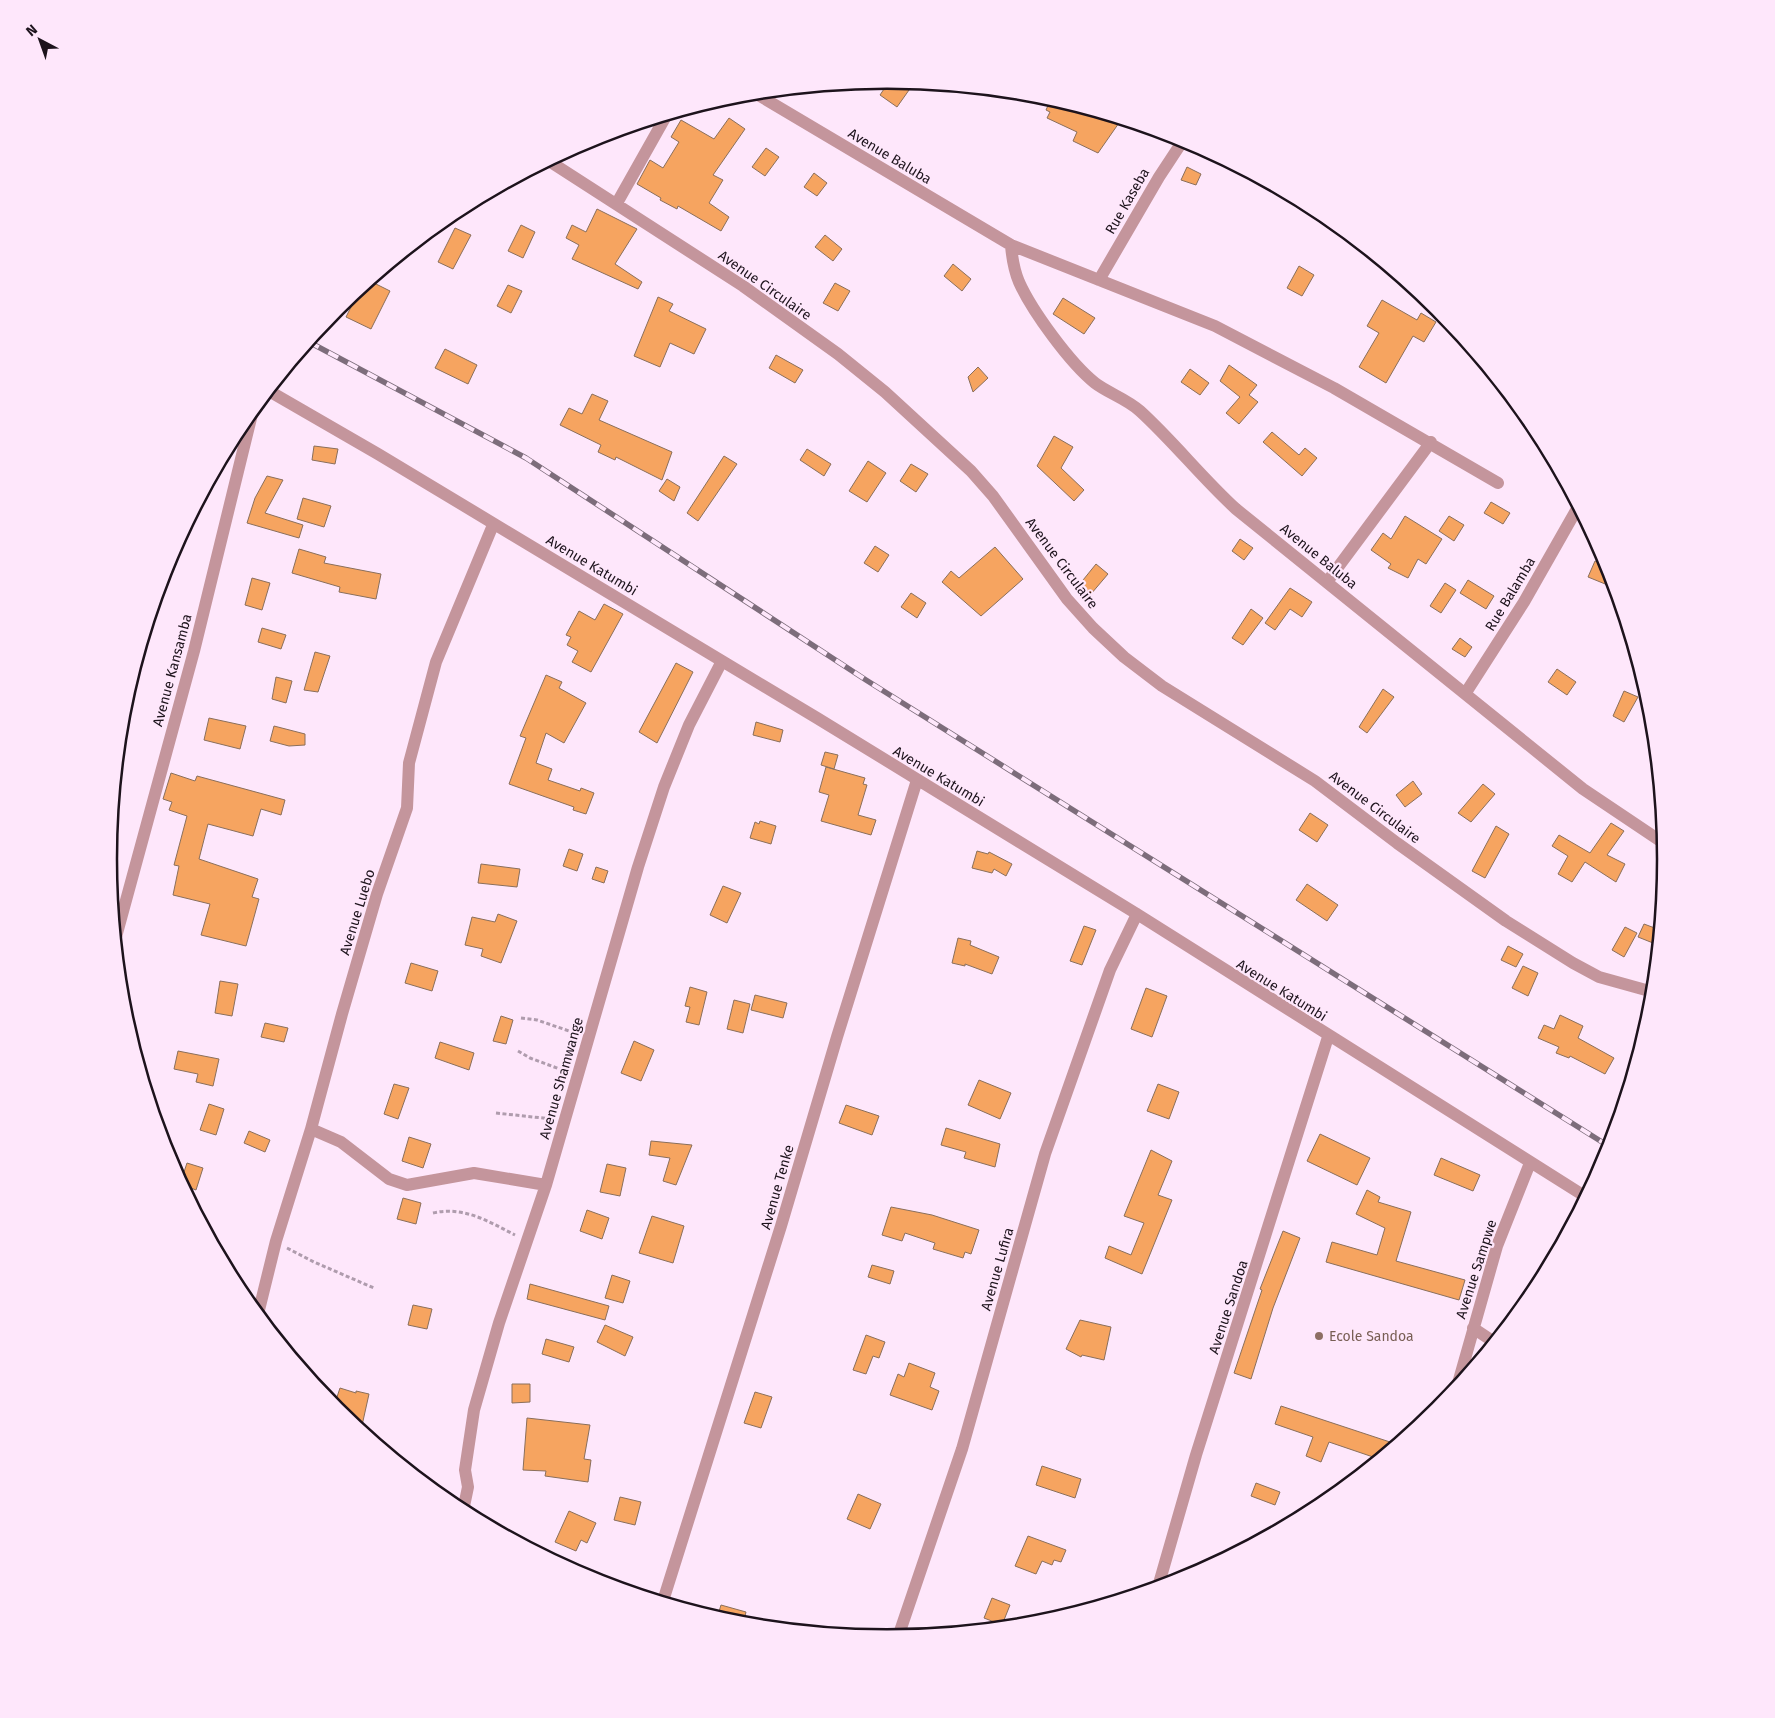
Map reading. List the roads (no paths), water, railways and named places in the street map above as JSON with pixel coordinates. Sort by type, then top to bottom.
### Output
[{"type":"street","name":"Avenue Baluba","points":[[765,99],[1011,245],[1215,326],[1334,388],[1431,442],[1498,483]]},
{"type":"street","points":[[617,203],[662,123]]},
{"type":"street","name":"Rue Kaseba","points":[[1099,280],[1159,177],[1179,146]]},
{"type":"street","name":"Avenue Circulaire","points":[[555,164],[617,203],[751,292],[838,354],[885,392],[971,471],[988,490],[1067,599],[1093,628],[1124,657],[1162,686],[1315,781],[1397,843],[1506,921],[1599,977],[1646,990]]},
{"type":"street","name":"Avenue Baluba","points":[[1011,245],[1013,263],[1020,283],[1073,361],[1095,382],[1138,409],[1212,488],[1327,582],[1583,788],[1657,839]]},
{"type":"street","name":"Avenue Katumbi","points":[[273,394],[378,454],[722,661],[1137,914],[1328,1037],[1581,1194]]},
{"type":"street","name":"Avenue Kansamba","points":[[120,922],[194,651],[248,429]]},
{"type":"street","points":[[1327,582],[1431,442]]},
{"type":"street","name":"Rue Balamba","points":[[1465,694],[1524,602],[1575,512]]},
{"type":"street","name":"Avenue Luebo","points":[[260,1306],[276,1241],[311,1128],[369,922],[407,808],[409,763],[436,662],[494,524]]},
{"type":"street","name":"Avenue Shamwange","points":[[464,1502],[468,1487],[465,1470],[467,1446],[474,1410],[526,1241],[546,1185],[578,1076],[587,1037],[638,867],[664,787],[689,724],[722,661]]},
{"type":"street","name":"Avenue Tenke","points":[[665,1596],[781,1226],[836,1037],[917,780]]},
{"type":"street","name":"Avenue Lufira","points":[[901,1629],[962,1449],[1045,1154],[1110,970],[1137,914]]},
{"type":"street","name":"Avenue Sandoa","points":[[1160,1579],[1196,1455],[1328,1037]]},
{"type":"street","points":[[311,1128],[341,1142],[389,1179],[407,1185],[474,1173],[546,1185]]},
{"type":"street","name":"Avenue Sampwe","points":[[1461,1374],[1497,1246],[1530,1163]]},
{"type":"street","points":[[1473,1328],[1490,1339]]},
{"type":"railway","points":[[314,345],[526,458],[866,680],[1603,1143]]},
{"type":"place","name":"Ecole Sandoa","points":[[1319,1336]]}]
